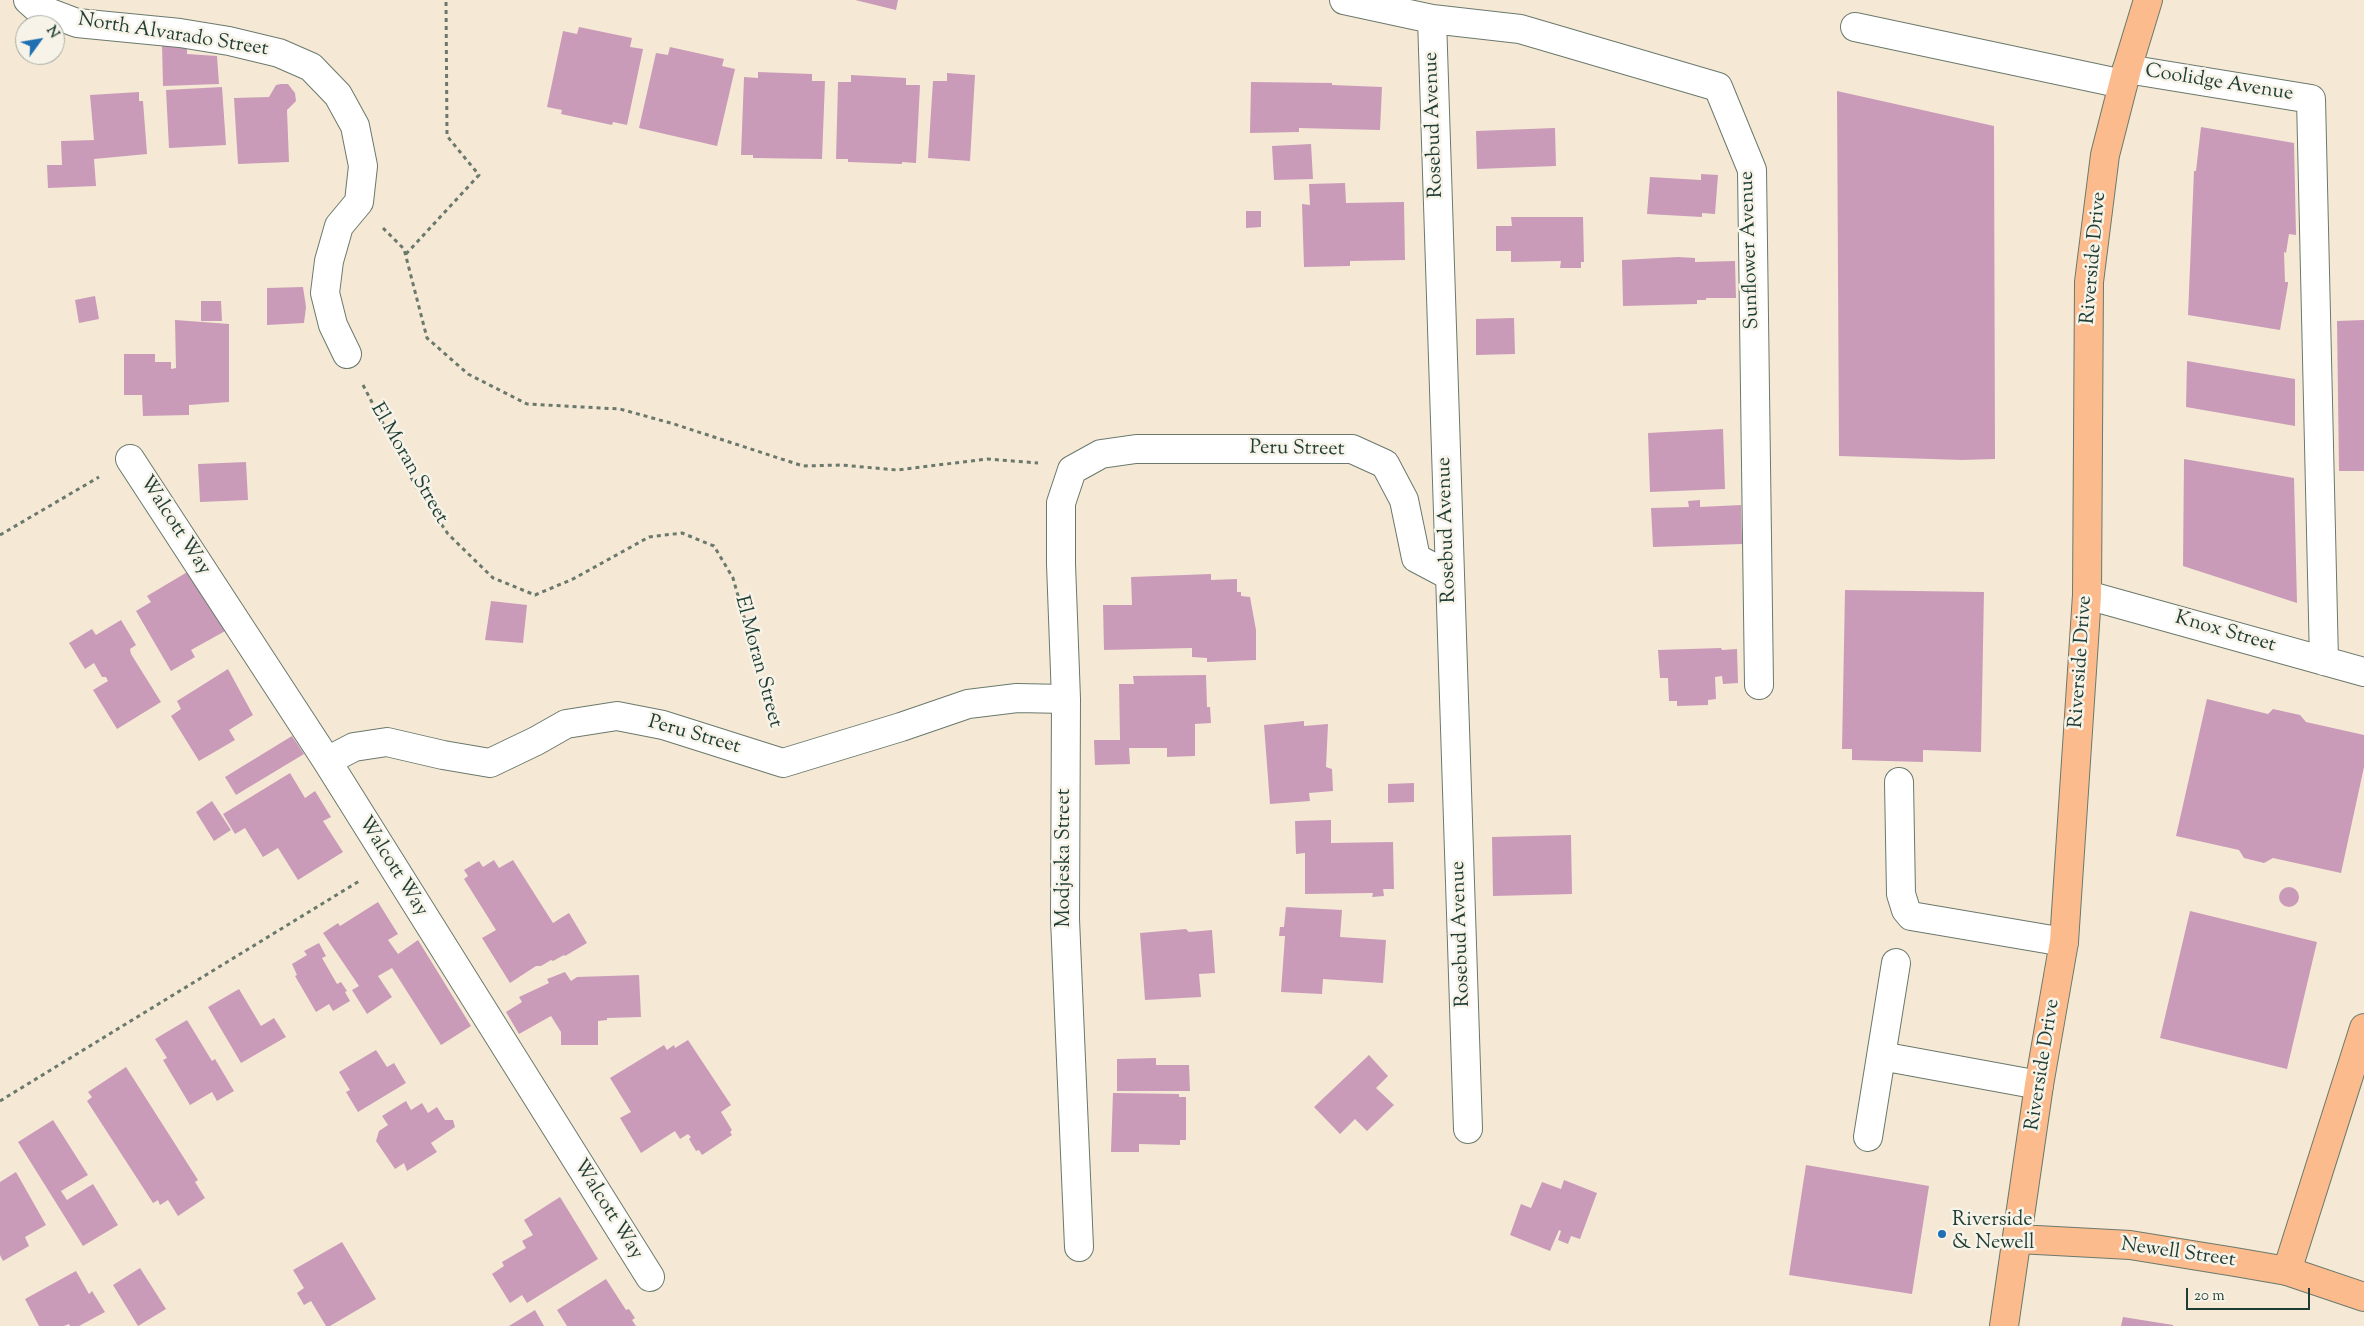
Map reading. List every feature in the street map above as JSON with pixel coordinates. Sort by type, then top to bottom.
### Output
[{"type":"main road","name":"Riverside Drive","points":[[2004,1326],[2039,1085],[2064,942],[2087,595],[2088,282],[2105,155],[2125,77],[2148,0]]},
{"type":"main road","points":[[2287,1271],[2364,1028]]},
{"type":"main road","name":"Newell Street","points":[[2018,1239],[2130,1245],[2287,1271],[2364,1296]]},
{"type":"street","name":"North Alvarado Street","points":[[28,0],[37,8],[77,23],[180,33],[229,41],[279,53],[310,67],[338,95],[355,126],[363,166],[359,202]]},
{"type":"street","points":[[1344,0],[1432,19]]},
{"type":"street","name":"Rosebud Avenue","points":[[1432,19],[1468,1130]]},
{"type":"street","name":"Sunflower Avenue","points":[[1432,19],[1520,29],[1718,87],[1752,170],[1759,684]]},
{"type":"street","name":"Coolidge Avenue","points":[[1855,27],[2125,77],[2311,99],[2324,661]]},
{"type":"street","points":[[347,354],[333,325],[325,293],[329,261],[339,226],[359,202]]},
{"type":"street","name":"Peru Street","points":[[1072,470],[1101,454],[1136,449],[1352,449],[1385,464],[1404,500],[1416,558],[1450,576]]},
{"type":"street","name":"Walcott Way","points":[[130,459],[327,761],[389,863],[650,1277]]},
{"type":"street","name":"Modjeska Street","points":[[1072,470],[1061,503],[1066,699],[1065,919],[1079,1247]]},
{"type":"street","name":"Knox Street","points":[[2087,595],[2364,672]]},
{"type":"street","points":[[782,763],[901,728],[968,704],[1016,698],[1066,699]]},
{"type":"street","name":"Peru Street","points":[[327,761],[354,747],[387,742],[490,763],[566,724],[617,716],[662,725],[782,763]]},
{"type":"street","points":[[1898,782],[1901,894],[1906,910],[1912,916],[2064,942]]},
{"type":"street","points":[[1868,1137],[1896,963]]},
{"type":"street","points":[[1881,1056],[2039,1085]]},
{"type":"path","points":[[406,254],[479,175],[448,136],[446,0]]},
{"type":"path","points":[[359,202],[404,250],[427,338],[468,374],[527,404],[620,409],[674,424],[803,466],[842,465],[897,470],[986,459],[1030,461],[1072,470]]},
{"type":"path","name":"El Moran Street","points":[[347,354],[415,485],[448,534],[493,578],[534,595],[573,579],[649,537],[682,532],[714,546],[734,578],[779,743],[782,763]]},
{"type":"path","points":[[0,535],[130,459]]},
{"type":"path","points":[[0,1101],[389,863]]},
{"type":"building","points":[[855,0],[898,0],[896,10]]},
{"type":"building","points":[[579,27],[632,38],[630,47],[643,49],[627,125],[613,122],[612,125],[561,114],[562,110],[547,107],[563,31],[577,34]]},
{"type":"building","points":[[187,42],[187,54],[217,56],[219,84],[163,86],[162,43]]},
{"type":"building","points":[[670,47],[724,59],[722,66],[735,69],[717,146],[639,128],[656,53],[668,55]]},
{"type":"building","points":[[758,72],[812,74],[812,81],[825,81],[822,159],[753,158],[753,155],[741,155],[744,77],[758,78]]},
{"type":"building","points":[[947,73],[975,75],[970,161],[928,158],[933,81],[947,81]]},
{"type":"building","points":[[851,75],[906,78],[906,85],[920,85],[916,163],[848,162],[848,159],[836,159],[838,82],[851,82]]},
{"type":"building","points":[[1251,82],[1332,83],[1332,85],[1382,87],[1380,130],[1299,128],[1299,132],[1250,133]]},
{"type":"building","points":[[288,84],[295,93],[296,101],[287,110],[289,162],[238,164],[234,98],[269,97],[276,85]]},
{"type":"building","points":[[222,87],[226,145],[169,148],[166,90]]},
{"type":"building","points":[[1837,91],[1994,126],[1995,459],[1962,460],[1839,456]]},
{"type":"building","points":[[139,92],[139,101],[143,101],[147,154],[94,159],[96,186],[48,188],[47,165],[62,165],[61,141],[94,140],[90,95]]},
{"type":"building","points":[[2201,127],[2294,143],[2296,235],[2289,234],[2286,253],[2284,252],[2285,282],[2288,282],[2288,284],[2280,330],[2188,315],[2194,171],[2196,171]]},
{"type":"building","points":[[1555,128],[1556,166],[1477,169],[1476,131]]},
{"type":"building","points":[[1311,144],[1313,179],[1274,180],[1272,146]]},
{"type":"building","points":[[1701,174],[1718,175],[1715,214],[1702,213],[1702,217],[1647,214],[1650,177],[1701,180]]},
{"type":"building","points":[[1345,183],[1346,203],[1404,202],[1405,260],[1350,261],[1350,266],[1304,267],[1302,204],[1310,205],[1309,184]]},
{"type":"building","points":[[1246,211],[1261,211],[1261,227],[1246,228]]},
{"type":"building","points":[[1511,217],[1583,217],[1584,262],[1581,262],[1581,268],[1560,268],[1561,261],[1511,262],[1511,251],[1496,251],[1496,226],[1512,226]]},
{"type":"building","points":[[1695,258],[1695,262],[1735,261],[1736,298],[1706,298],[1706,300],[1697,300],[1697,304],[1623,306],[1622,260]]},
{"type":"building","points":[[303,287],[306,307],[304,323],[267,325],[267,288]]},
{"type":"building","points":[[95,296],[99,319],[79,323],[75,300]]},
{"type":"building","points":[[201,301],[221,301],[222,321],[201,321]]},
{"type":"building","points":[[1514,318],[1515,354],[1476,355],[1476,319]]},
{"type":"building","points":[[175,320],[229,324],[229,402],[189,405],[189,415],[143,416],[142,395],[124,395],[124,354],[155,354],[155,362],[171,362],[171,369],[176,368]]},
{"type":"building","points":[[2364,320],[2364,471],[2339,471],[2337,321]]},
{"type":"building","points":[[2187,361],[2295,379],[2295,426],[2186,407]]},
{"type":"building","points":[[1723,429],[1725,489],[1650,492],[1648,433]]},
{"type":"building","points":[[2184,459],[2294,478],[2297,603],[2183,566]]},
{"type":"building","points":[[246,462],[248,500],[200,502],[198,464]]},
{"type":"building","points":[[1700,500],[1700,507],[1741,505],[1742,544],[1653,547],[1651,508],[1689,507],[1688,501]]},
{"type":"building","points":[[189,571],[227,630],[191,650],[195,657],[171,671],[136,611],[151,602],[147,596]]},
{"type":"building","points":[[1211,574],[1211,580],[1237,579],[1237,592],[1241,592],[1241,596],[1250,597],[1256,630],[1256,660],[1207,662],[1207,658],[1192,657],[1192,648],[1104,650],[1103,605],[1132,605],[1131,577]]},
{"type":"building","points":[[1845,590],[1984,592],[1981,752],[1923,750],[1923,762],[1852,760],[1852,749],[1842,749]]},
{"type":"building","points":[[491,601],[527,605],[523,643],[485,640]]},
{"type":"building","points":[[121,620],[136,645],[130,649],[131,654],[161,702],[117,729],[93,690],[108,681],[106,677],[102,677],[94,663],[85,669],[69,643],[92,629],[96,635]]},
{"type":"building","points":[[1721,648],[1722,650],[1737,649],[1738,683],[1723,684],[1722,676],[1715,677],[1716,699],[1708,700],[1708,705],[1677,706],[1677,701],[1669,701],[1668,678],[1660,678],[1658,650]]},
{"type":"building","points":[[228,669],[253,715],[229,730],[235,740],[199,761],[171,716],[181,709],[177,701]]},
{"type":"building","points":[[1206,675],[1207,707],[1210,707],[1211,723],[1195,724],[1195,756],[1167,757],[1167,748],[1129,748],[1130,764],[1095,765],[1094,740],[1120,740],[1119,684],[1134,684],[1133,676]]},
{"type":"building","points":[[2207,699],[2268,714],[2273,709],[2300,715],[2306,722],[2364,735],[2364,767],[2341,873],[2273,858],[2264,863],[2244,858],[2239,850],[2176,836]]},
{"type":"building","points":[[1304,721],[1304,726],[1328,724],[1326,767],[1332,769],[1333,791],[1309,793],[1310,801],[1270,804],[1264,725]]},
{"type":"building","points":[[292,736],[304,754],[236,795],[225,777]]},
{"type":"building","points":[[290,773],[305,798],[315,791],[331,817],[323,821],[343,852],[298,880],[278,848],[263,857],[245,828],[235,834],[223,814]]},
{"type":"building","points":[[1414,783],[1414,802],[1388,803],[1388,784]]},
{"type":"building","points":[[212,801],[231,830],[214,841],[196,812]]},
{"type":"building","points":[[1331,820],[1331,843],[1393,842],[1394,889],[1383,889],[1384,896],[1372,897],[1373,893],[1305,894],[1305,853],[1296,854],[1295,821]]},
{"type":"building","points":[[1571,835],[1572,894],[1493,896],[1492,837]]},
{"type":"building","points":[[494,860],[499,868],[513,860],[553,923],[569,913],[587,943],[565,956],[553,961],[551,960],[541,966],[536,966],[510,983],[482,938],[496,930],[464,879],[468,876],[464,870],[479,861],[483,867]]},
{"type":"building","points":[[2285,887],[2293,887],[2299,893],[2299,901],[2293,907],[2285,907],[2279,901],[2279,893]]},
{"type":"building","points":[[378,902],[398,934],[388,940],[398,954],[418,940],[471,1026],[441,1045],[392,968],[378,976],[392,997],[367,1014],[352,990],[359,986],[323,933],[338,923],[340,926]]},
{"type":"building","points":[[1286,907],[1342,910],[1340,937],[1386,940],[1383,983],[1323,979],[1322,994],[1281,992],[1285,936],[1279,936],[1280,927],[1284,927]]},
{"type":"building","points":[[2190,911],[2317,942],[2287,1069],[2160,1038]]},
{"type":"building","points":[[1186,929],[1189,932],[1212,930],[1215,973],[1199,974],[1201,997],[1145,1000],[1140,933]]},
{"type":"building","points":[[319,943],[326,956],[322,958],[337,984],[341,982],[347,991],[345,992],[350,1001],[333,1011],[329,1004],[316,1012],[295,976],[297,975],[292,964],[307,955],[304,951]]},
{"type":"building","points":[[565,972],[571,981],[577,977],[639,975],[641,1017],[607,1018],[607,1020],[598,1021],[598,1045],[561,1045],[561,1032],[551,1016],[519,1034],[506,1012],[522,1002],[519,997],[549,983],[547,979]]},
{"type":"building","points":[[239,989],[261,1026],[274,1018],[286,1037],[241,1063],[208,1007]]},
{"type":"building","points":[[187,1020],[212,1061],[215,1059],[234,1091],[217,1101],[212,1092],[190,1105],[163,1060],[167,1058],[155,1039]]},
{"type":"building","points":[[688,1040],[731,1105],[721,1112],[732,1130],[730,1132],[732,1135],[702,1155],[699,1150],[696,1151],[688,1134],[680,1139],[675,1131],[641,1153],[620,1118],[631,1112],[610,1078],[664,1045],[667,1050],[674,1045],[675,1048]]},
{"type":"building","points":[[376,1050],[387,1067],[394,1063],[406,1083],[358,1112],[346,1092],[350,1090],[339,1072]]},
{"type":"building","points":[[1369,1055],[1388,1076],[1376,1088],[1394,1105],[1367,1131],[1355,1119],[1340,1134],[1314,1107]]},
{"type":"building","points":[[1156,1058],[1156,1065],[1189,1065],[1190,1091],[1117,1091],[1117,1059]]},
{"type":"building","points":[[126,1067],[198,1180],[195,1182],[205,1198],[178,1216],[168,1200],[160,1205],[158,1200],[153,1203],[87,1101],[92,1097],[88,1092]]},
{"type":"building","points":[[1113,1093],[1179,1094],[1179,1097],[1186,1097],[1186,1140],[1180,1140],[1180,1145],[1139,1144],[1139,1152],[1111,1152]]},
{"type":"building","points":[[406,1101],[411,1110],[422,1103],[428,1113],[437,1107],[445,1120],[453,1120],[455,1127],[431,1143],[437,1152],[407,1171],[404,1163],[395,1169],[376,1141],[379,1131],[388,1125],[382,1116]]},
{"type":"building","points":[[53,1120],[88,1175],[61,1191],[67,1200],[93,1184],[118,1225],[83,1246],[18,1142]]},
{"type":"building","points":[[1806,1165],[1929,1186],[1912,1294],[1789,1275]]},
{"type":"building","points":[[16,1172],[46,1225],[25,1237],[29,1246],[3,1261],[0,1255],[0,1182]]},
{"type":"building","points":[[1564,1180],[1597,1193],[1580,1239],[1571,1236],[1568,1244],[1558,1240],[1561,1231],[1559,1230],[1550,1251],[1510,1235],[1521,1204],[1531,1208],[1542,1182],[1561,1189]]},
{"type":"building","points":[[560,1197],[598,1259],[527,1303],[522,1295],[510,1303],[492,1274],[504,1266],[502,1262],[526,1248],[522,1241],[533,1235],[524,1220]]},
{"type":"building","points":[[342,1242],[376,1299],[330,1326],[326,1326],[311,1301],[304,1305],[297,1293],[304,1288],[293,1270]]},
{"type":"building","points":[[140,1268],[166,1309],[138,1326],[113,1285]]},
{"type":"building","points":[[76,1271],[89,1294],[92,1291],[105,1312],[79,1326],[70,1326],[69,1324],[64,1326],[39,1326],[25,1299]]},
{"type":"building","points":[[606,1279],[626,1310],[629,1309],[635,1318],[632,1320],[636,1326],[567,1326],[557,1310]]},
{"type":"building","points":[[535,1310],[544,1326],[509,1326]]},
{"type":"building","points":[[2123,1317],[2173,1325],[2173,1326],[2121,1326]]},
{"type":"place","name":"Riverside & Newell","points":[[1942,1234]]}]
